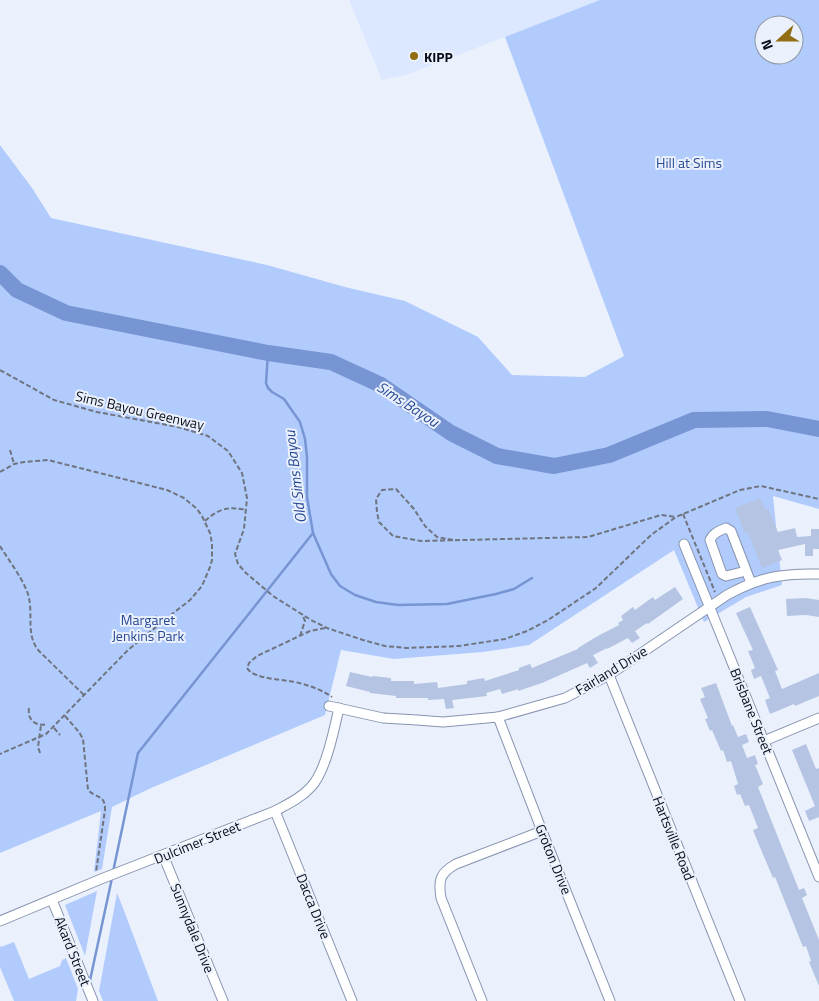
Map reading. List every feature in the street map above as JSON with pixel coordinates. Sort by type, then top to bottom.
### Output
[{"type":"street","points":[[746,571],[726,576],[722,574],[710,540],[712,536],[726,528],[732,531],[751,583]]},
{"type":"street","name":"Brisbane Street","points":[[684,544],[819,878]]},
{"type":"street","name":"Fairland Drive","points":[[329,706],[384,718],[443,722],[498,717],[565,698],[608,675],[727,595],[751,583],[768,577],[794,573],[819,574]]},
{"type":"street","name":"Hartsville Road","points":[[608,675],[740,1001]]},
{"type":"street","name":"Dulcimer Street","points":[[0,921],[275,811],[294,801],[312,786],[324,765],[339,708]]},
{"type":"street","name":"Groton Drive","points":[[498,717],[610,1001]]},
{"type":"street","points":[[764,741],[819,718]]},
{"type":"street","name":"Dacca Drive","points":[[275,811],[352,1001]]},
{"type":"street","points":[[482,1001],[441,898],[439,886],[442,875],[448,868],[542,831]]},
{"type":"street","name":"Sunnydale Drive","points":[[163,855],[223,1001]]},
{"type":"street","name":"Akard Street","points":[[52,900],[93,1001]]},
{"type":"path","name":"Sims Bayou Greenway","points":[[0,370],[54,400],[97,412],[178,427],[208,436],[228,451],[242,473],[247,498],[244,529],[234,554],[238,564],[273,596],[312,620],[327,628],[385,646],[406,648],[459,646],[505,638],[527,631],[548,620],[596,588],[651,535],[676,517],[740,490],[761,486],[819,499]]},
{"type":"path","points":[[10,450],[14,464]]},
{"type":"path","points":[[0,472],[14,464],[35,460],[48,460],[167,490],[184,498],[197,509],[205,521],[212,543],[212,560],[207,576],[202,586],[190,600],[128,650],[46,734],[0,754]]},
{"type":"path","points":[[453,540],[437,537],[425,526],[414,509],[396,490],[382,490],[376,499],[376,512],[379,522],[393,536],[421,541],[588,537],[660,515],[676,517]]},
{"type":"path","points":[[205,521],[212,514],[223,509],[236,508],[246,510]]},
{"type":"path","points":[[683,514],[716,594]]},
{"type":"path","points":[[0,546],[24,585],[28,596],[33,644],[84,695]]},
{"type":"path","points":[[300,636],[305,621],[302,614]]},
{"type":"path","points":[[155,616],[162,622]]},
{"type":"path","points":[[327,628],[310,631],[257,656],[246,668],[250,672],[261,676],[298,683],[325,692],[331,697],[341,700],[339,708]]},
{"type":"path","points":[[29,708],[30,719],[36,724],[47,724]]},
{"type":"path","points":[[64,715],[79,732],[83,740],[88,790],[90,793],[99,796],[105,804],[98,881]]},
{"type":"path","points":[[40,753],[38,747],[41,725]]},
{"type":"path","points":[[53,728],[60,736]]},
{"type":"shaded area","name":"KIPP","points":[[349,0],[601,0],[406,75],[382,80]]},
{"type":"green space","points":[[600,0],[819,0],[819,509],[773,496],[782,585],[746,597],[704,622],[674,550],[529,645],[483,652],[394,659],[341,650],[325,715],[151,788],[112,807],[102,869],[94,872],[101,811],[0,853],[0,145],[32,188],[51,218],[267,265],[345,287],[405,301],[478,337],[512,375],[585,377],[624,356],[505,37]]},
{"type":"green space","points":[[97,891],[85,956],[65,905]]},
{"type":"green space","points":[[117,893],[158,1001],[103,1001],[99,991]]},
{"type":"green space","points":[[14,942],[29,979],[60,966],[62,960],[66,958],[78,989],[76,1001],[14,1001],[0,967],[0,945],[1,947]]},
{"type":"building","points":[[760,498],[765,510],[768,509],[778,532],[795,528],[797,537],[811,536],[811,529],[819,529],[819,549],[813,549],[813,556],[805,556],[805,544],[778,550],[782,560],[762,568],[748,532],[745,533],[735,508]]},
{"type":"building","points":[[675,587],[683,599],[635,631],[640,638],[632,643],[628,638],[593,655],[598,663],[590,668],[587,663],[542,683],[518,691],[518,689],[502,694],[500,689],[486,693],[487,696],[452,700],[454,708],[446,709],[444,699],[396,698],[396,696],[370,693],[346,686],[350,672],[372,677],[391,678],[391,681],[414,681],[414,684],[437,682],[438,688],[467,684],[467,681],[484,678],[485,681],[519,670],[519,668],[530,664],[532,668],[578,649],[619,625],[618,623],[623,620],[621,616],[633,607],[635,610],[653,597],[655,600]]},
{"type":"building","points":[[806,598],[819,600],[819,617],[806,615],[787,616],[786,599]]},
{"type":"building","points":[[750,607],[778,670],[775,671],[782,689],[819,673],[819,696],[770,714],[765,700],[770,698],[761,676],[754,679],[751,670],[755,668],[748,651],[753,650],[736,613]]},
{"type":"building","points":[[716,683],[738,737],[746,734],[749,742],[742,745],[747,758],[755,755],[758,764],[755,765],[763,784],[758,787],[799,890],[804,888],[807,895],[802,898],[819,940],[819,986],[809,962],[811,961],[806,946],[803,947],[775,877],[773,878],[753,830],[758,828],[749,805],[745,806],[740,794],[737,795],[734,786],[738,784],[731,761],[727,762],[723,750],[721,751],[705,719],[708,718],[700,699],[705,697],[701,688]]},
{"type":"building","points":[[806,744],[816,769],[819,768],[819,817],[809,821],[805,811],[815,806],[792,750]]},
{"type":"waterway","name":"Sims Bayou","points":[[0,273],[17,290],[66,313],[268,353],[331,362],[381,385],[451,433],[497,456],[554,466],[609,455],[694,420],[767,419],[819,429]]},
{"type":"waterway","name":"Old Sims Bayou","points":[[268,353],[266,383],[272,392],[284,399],[300,422],[305,439],[307,497],[313,533],[331,574],[340,586],[355,595],[376,602],[398,605],[447,604],[514,589],[532,578]]},
{"type":"waterway","points":[[113,872],[138,753],[313,533]]},
{"type":"waterway","points":[[89,985],[112,878]]},
{"type":"place","name":"KIPP","points":[[414,56]]},
{"type":"park label","name":"Hill at Sims","points":[[689,162]]},
{"type":"park label","name":"Margaret Jenkins Park","points":[[148,628]]}]
